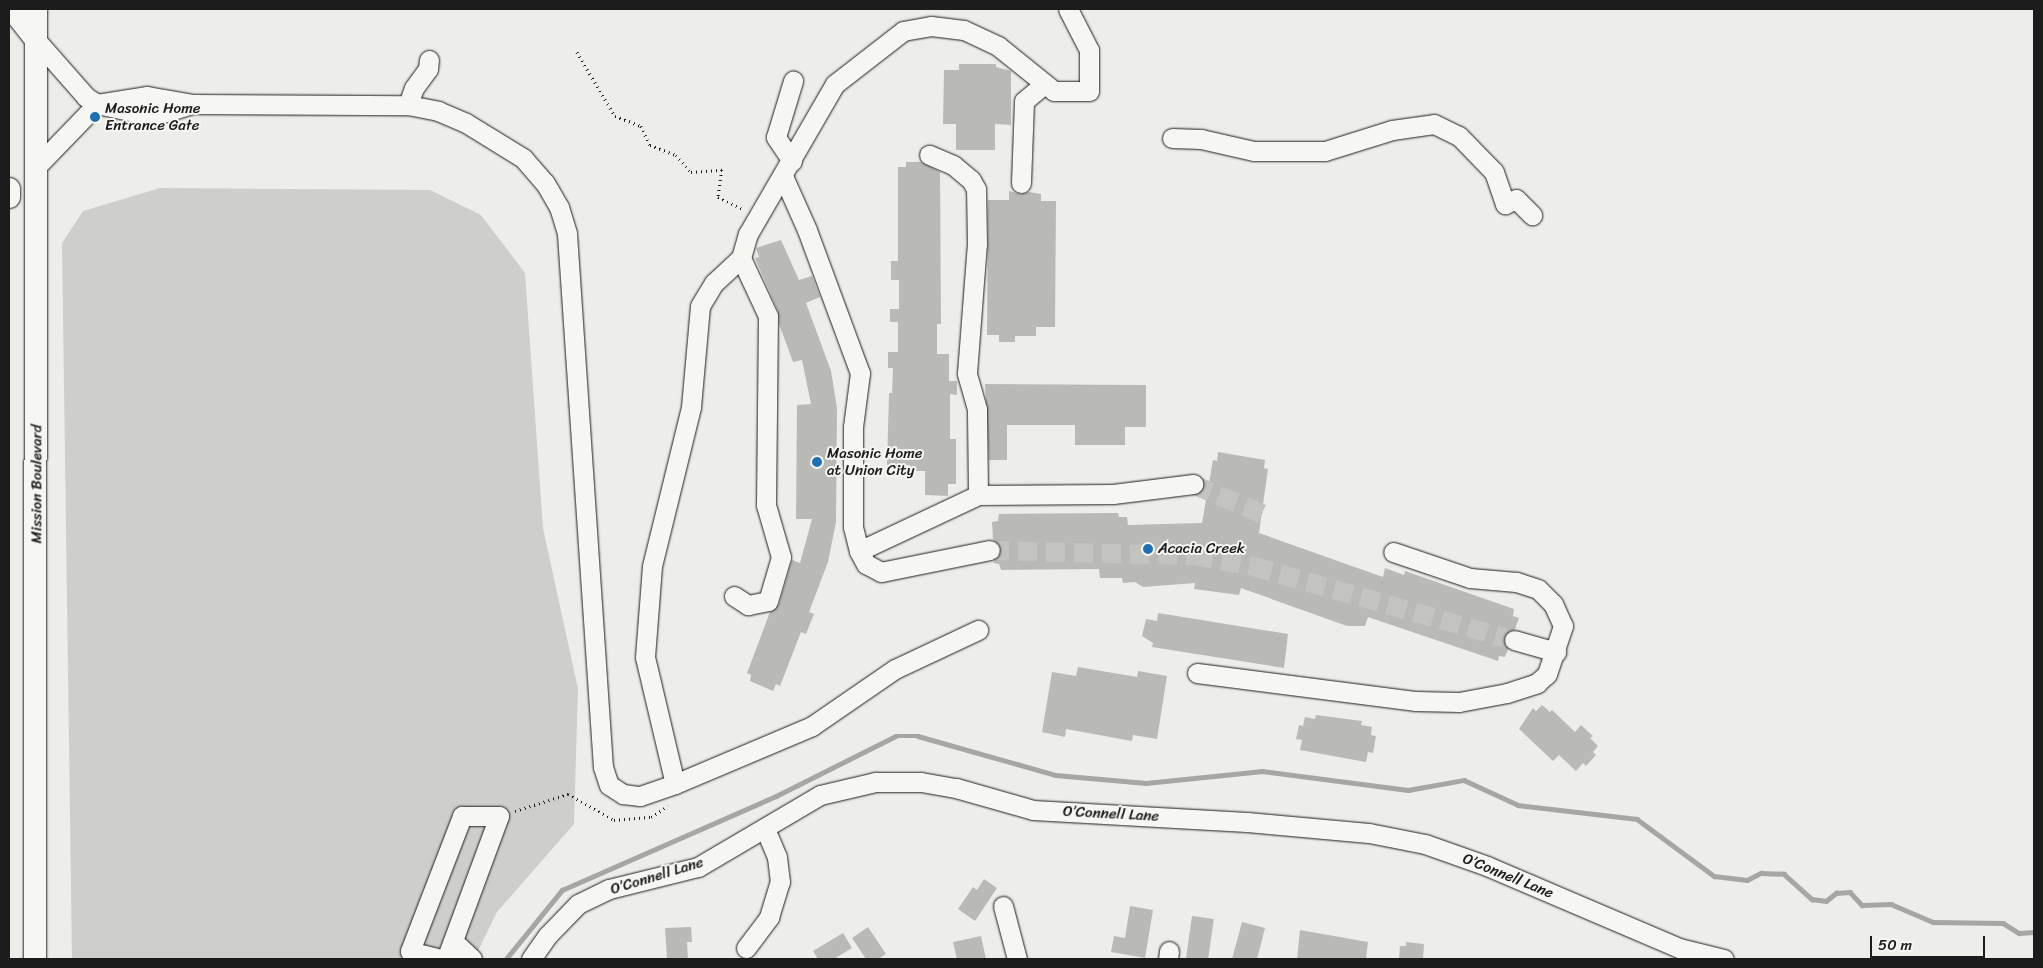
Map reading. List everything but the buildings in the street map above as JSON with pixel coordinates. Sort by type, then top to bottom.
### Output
[{"type":"main road","points":[[12,9],[36,40]]},
{"type":"main road","name":"Mission Boulevard","points":[[35,959],[38,165],[36,9]]},
{"type":"main road","points":[[9,189],[9,197]]},
{"type":"lane","points":[[675,784],[645,657],[652,566],[691,407],[700,306],[714,283],[740,258],[748,234],[835,84],[903,31],[931,26],[964,30],[998,46],[1043,85],[1054,91],[1088,91],[1089,50],[1068,9]]},
{"type":"lane","points":[[36,40],[86,97],[97,104],[153,116],[192,104],[408,105],[438,111],[495,138],[523,158],[545,183],[558,207],[567,234],[570,264],[603,767],[609,785],[622,794],[640,796],[675,784],[812,726],[895,669],[978,630]]},
{"type":"lane","points":[[408,105],[414,88],[428,69],[429,60]]},
{"type":"lane","points":[[793,81],[776,137],[807,230],[860,373],[853,427],[853,527],[858,551],[866,564],[881,572],[990,550]]},
{"type":"lane","points":[[1021,183],[1024,101],[1043,85]]},
{"type":"lane","points":[[38,165],[97,104]]},
{"type":"lane","points":[[1172,138],[1202,139],[1254,151],[1325,151],[1392,130],[1434,124],[1459,136],[1494,172],[1505,204],[1516,199],[1532,215]]},
{"type":"lane","points":[[929,155],[953,165],[971,180],[976,189],[977,244],[967,373],[977,409],[978,495]]},
{"type":"lane","points":[[734,596],[748,605],[768,601],[781,557],[766,505],[768,316],[740,258]]},
{"type":"lane","points":[[858,551],[978,495],[1113,494],[1193,484]]},
{"type":"lane","points":[[1197,672],[1416,701],[1459,702],[1507,693],[1537,683],[1547,674],[1556,652],[1563,626],[1553,604],[1538,589],[1516,582],[1470,578],[1393,552]]},
{"type":"lane","points":[[1514,640],[1556,652]]},
{"type":"lane","name":"O’Connell Lane","points":[[531,959],[548,935],[578,904],[609,889],[698,867],[820,795],[874,782],[921,782],[956,788],[1033,810],[1247,822],[1369,833],[1425,844],[1487,866],[1679,948],[1724,959]]},
{"type":"lane","points":[[440,959],[410,951],[462,816],[499,816],[446,959]]},
{"type":"lane","points":[[746,948],[769,917],[780,882],[777,857],[765,829]]},
{"type":"lane","points":[[1003,906],[1016,959]]},
{"type":"lane","points":[[453,941],[472,959]]},
{"type":"path","points":[[577,52],[615,116],[641,126],[650,145],[676,155],[691,172],[722,170],[718,197],[759,217]]},
{"type":"path","points":[[499,816],[568,794],[614,820],[644,818],[671,804],[676,796],[675,784]]},
{"type":"shaded area","points":[[160,188],[430,190],[481,215],[525,273],[543,528],[578,689],[574,824],[497,912],[474,959],[72,959],[62,243],[83,211]]},
{"type":"waterway","points":[[506,959],[562,890],[776,796],[896,736],[918,736],[1056,775],[1146,783],[1262,771],[1408,790],[1464,780],[1518,805],[1637,819],[1714,876],[1747,880],[1761,873],[1784,874],[1812,899],[1826,901],[1836,893],[1850,892],[1862,905],[1891,904],[1933,922],[2003,923],[2019,933],[2034,932]]},
{"type":"tunnel","points":[[1193,484],[1266,515]]},
{"type":"tunnel","points":[[990,550],[1194,555],[1253,566],[1514,640]]},
{"type":"place","name":"Masonic Home Entrance Gate","points":[[95,117]]},
{"type":"place","name":"Masonic Home at Union City","points":[[817,462]]},
{"type":"place","name":"Acacia Creek","points":[[1148,549]]}]
